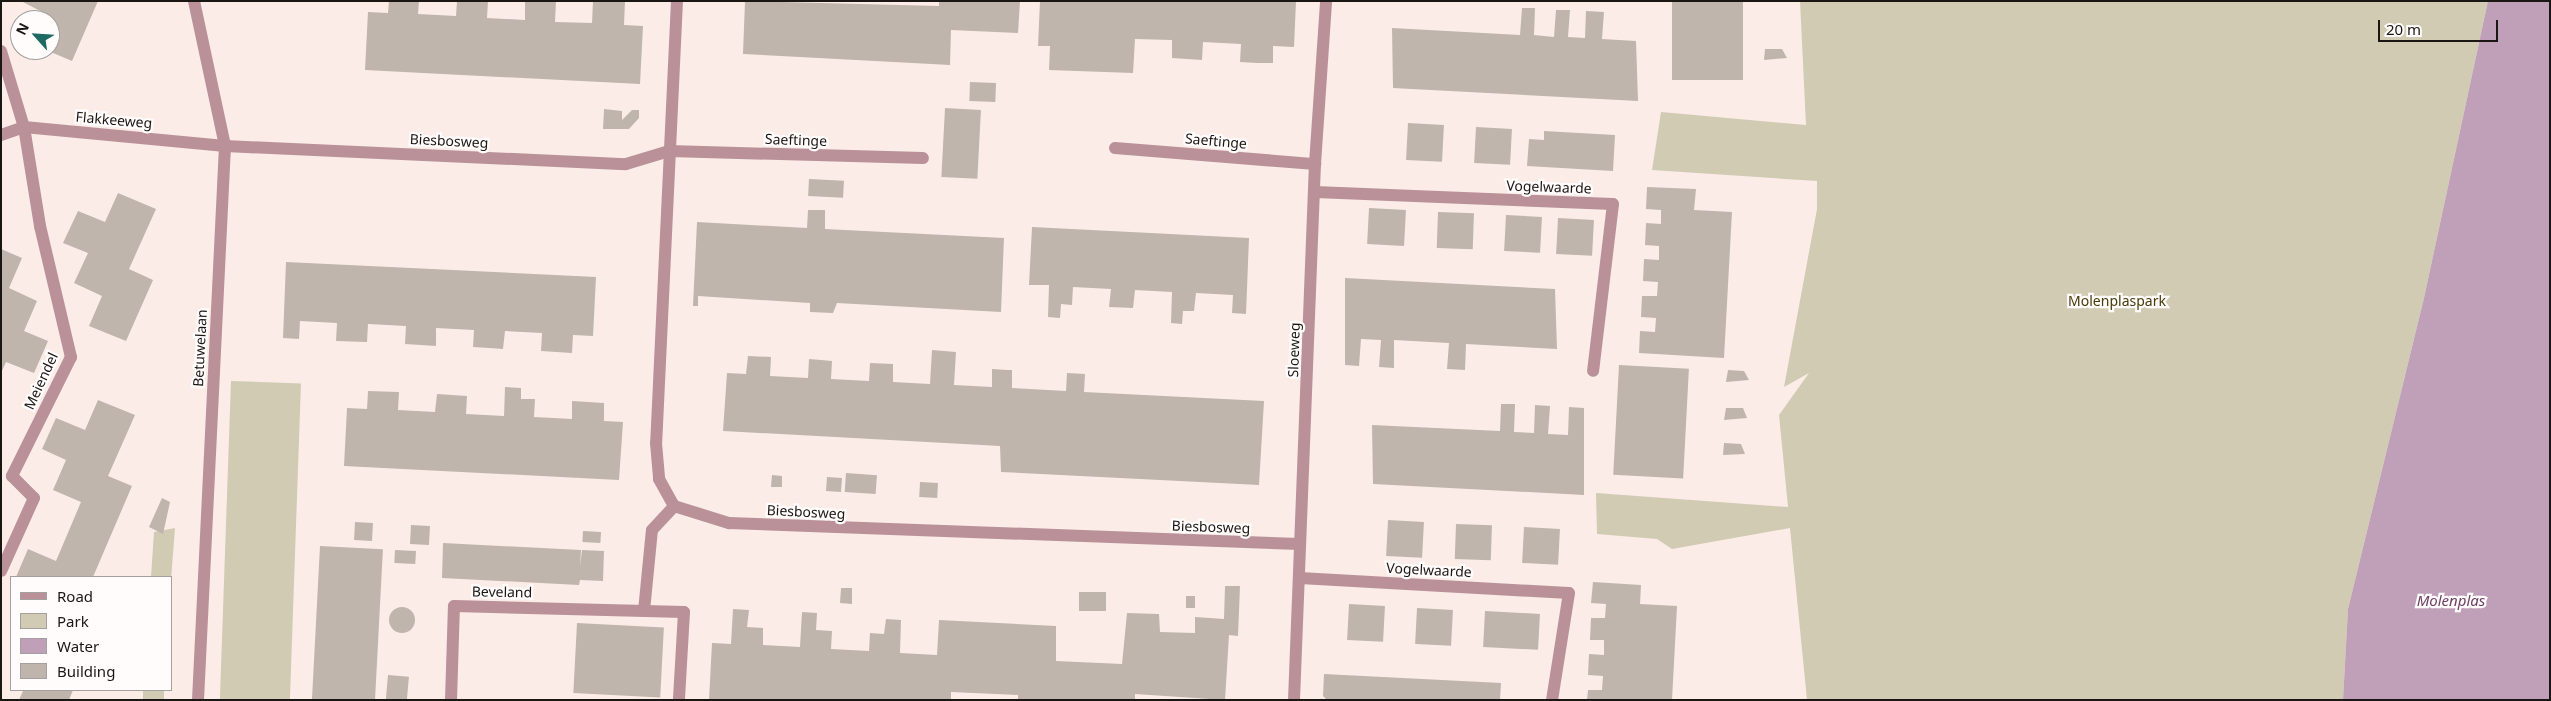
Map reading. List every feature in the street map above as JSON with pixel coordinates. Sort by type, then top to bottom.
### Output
[{"type":"street","name":"Betuwelaan","points":[[194,1],[225,146],[198,700]]},
{"type":"street","points":[[644,611],[652,530],[674,506],[659,479],[656,443],[668,151],[677,1]]},
{"type":"street","name":"Sloeweg","points":[[1294,700],[1315,164],[1326,1]]},
{"type":"street","points":[[1,50],[24,127]]},
{"type":"street","name":"Flakkeeweg","points":[[1,135],[24,127],[225,146]]},
{"type":"street","name":"Meiendel","points":[[1,571],[34,498],[12,476],[71,356],[40,226],[24,127]]},
{"type":"street","name":"Biesbosweg","points":[[225,146],[626,164],[668,151]]},
{"type":"street","name":"Saeftinge","points":[[1115,148],[1315,164]]},
{"type":"street","name":"Saeftinge","points":[[668,151],[923,158]]},
{"type":"street","name":"Vogelwaarde","points":[[1315,192],[1613,204],[1593,372]]},
{"type":"street","name":"Biesbosweg","points":[[674,506],[729,523],[1300,544]]},
{"type":"street","name":"Vogelwaarde","points":[[1300,578],[1569,593],[1552,700]]},
{"type":"street","name":"Beveland","points":[[451,700],[454,606],[684,612],[680,700]]},
{"type":"green space","name":"Molenplaspark","points":[[1800,1],[2488,1],[2424,298],[2348,609],[2343,700],[1807,700],[1790,528],[1672,549],[1657,539],[1597,534],[1596,493],[1788,507],[1779,415],[1809,373],[1784,387],[1817,209],[1817,181],[1652,170],[1661,112],[1806,125]]},
{"type":"green space","points":[[231,381],[301,383],[290,700],[220,700]]},
{"type":"green space","points":[[175,528],[171,576],[151,576],[154,532]]},
{"type":"green space","points":[[143,691],[164,691],[164,700],[143,700]]},
{"type":"water","name":"Molenplas","points":[[2488,1],[2550,1],[2550,700],[2343,700],[2348,609],[2424,298]]},
{"type":"building","points":[[21,1],[98,1],[72,61],[60,56],[60,10],[38,10]]},
{"type":"building","points":[[389,1],[419,1],[418,14],[456,16],[457,1],[488,1],[487,18],[525,20],[525,2],[556,1],[555,22],[592,23],[593,1],[625,1],[624,25],[643,26],[640,84],[365,70],[368,12],[388,13]]},
{"type":"building","points":[[745,1],[939,6],[939,1],[1020,1],[1018,33],[951,30],[950,65],[743,54]]},
{"type":"building","points":[[1040,1],[1296,1],[1294,47],[1273,46],[1273,63],[1257,63],[1240,62],[1241,44],[1203,42],[1202,60],[1172,58],[1172,40],[1135,39],[1133,73],[1049,70],[1050,46],[1038,46]]},
{"type":"building","points":[[1672,1],[1743,1],[1743,80],[1672,80]]},
{"type":"building","points":[[1522,8],[1535,8],[1534,35],[1554,37],[1556,10],[1570,10],[1568,37],[1585,38],[1586,11],[1604,12],[1602,39],[1636,41],[1638,101],[1393,88],[1392,28],[1520,35]]},
{"type":"building","points":[[1765,49],[1782,49],[1787,58],[1764,60]]},
{"type":"building","points":[[970,82],[996,83],[995,102],[969,101]]},
{"type":"building","points":[[945,108],[981,110],[977,179],[941,177]]},
{"type":"building","points":[[604,109],[622,111],[622,120],[632,110],[639,110],[639,118],[629,129],[603,129]]},
{"type":"building","points":[[1408,123],[1444,125],[1442,162],[1406,160]]},
{"type":"building","points":[[1476,127],[1512,129],[1510,165],[1474,163]]},
{"type":"building","points":[[1544,131],[1615,135],[1613,171],[1527,166],[1529,139],[1544,140]]},
{"type":"building","points":[[809,179],[844,181],[843,198],[808,196]]},
{"type":"building","points":[[1647,187],[1696,189],[1694,210],[1732,212],[1724,358],[1639,353],[1640,331],[1655,332],[1656,318],[1641,317],[1642,296],[1657,296],[1658,282],[1643,281],[1644,259],[1659,260],[1659,246],[1645,245],[1646,223],[1661,224],[1661,210],[1646,209]]},
{"type":"building","points":[[118,193],[156,209],[129,269],[153,280],[126,341],[89,326],[102,296],[74,283],[88,253],[63,243],[78,211],[105,222]]},
{"type":"building","points":[[1369,208],[1406,210],[1404,246],[1367,244]]},
{"type":"building","points":[[808,210],[825,210],[825,229],[1004,238],[1001,312],[837,303],[833,313],[810,312],[810,303],[698,296],[698,306],[693,306],[697,222],[807,228]]},
{"type":"building","points":[[1438,212],[1474,213],[1473,249],[1437,248]]},
{"type":"building","points":[[1506,215],[1542,217],[1540,253],[1504,251]]},
{"type":"building","points":[[1558,218],[1594,220],[1592,256],[1556,254]]},
{"type":"building","points":[[1032,227],[1249,238],[1246,314],[1232,313],[1233,295],[1196,293],[1194,311],[1183,311],[1182,324],[1171,323],[1172,292],[1135,290],[1133,308],[1109,307],[1111,289],[1073,287],[1072,305],[1061,304],[1060,318],[1048,317],[1049,285],[1029,285]]},
{"type":"building","points":[[1,249],[22,258],[9,288],[37,301],[24,331],[48,341],[34,373],[6,362],[1,373]]},
{"type":"building","points":[[286,262],[596,277],[593,336],[573,335],[572,353],[541,351],[542,333],[505,331],[503,349],[473,347],[474,330],[436,328],[436,346],[405,344],[406,326],[368,324],[367,342],[336,341],[337,323],[300,321],[299,339],[283,338]]},
{"type":"building","points":[[1345,278],[1555,289],[1557,349],[1466,344],[1465,370],[1447,369],[1449,343],[1394,340],[1394,368],[1379,367],[1381,340],[1361,339],[1359,366],[1345,365]]},
{"type":"building","points":[[932,350],[956,352],[954,385],[992,387],[992,369],[1012,370],[1012,388],[1066,391],[1067,373],[1085,374],[1084,392],[1264,401],[1259,485],[1001,472],[1000,446],[723,431],[727,373],[746,374],[748,356],[771,357],[770,376],[808,378],[809,359],[832,361],[831,379],[869,381],[870,363],[893,364],[893,382],[930,384]]},
{"type":"building","points":[[1619,365],[1689,369],[1683,479],[1613,475]]},
{"type":"building","points":[[1728,370],[1744,371],[1749,380],[1726,382]]},
{"type":"building","points":[[505,387],[521,388],[521,399],[535,399],[534,417],[572,419],[572,401],[604,403],[604,421],[623,422],[619,480],[344,466],[347,408],[367,409],[368,391],[399,392],[398,410],[435,412],[437,394],[467,396],[466,414],[504,416]]},
{"type":"building","points":[[98,400],[135,415],[108,476],[132,486],[93,576],[16,576],[28,549],[56,561],[81,502],[53,490],[66,460],[42,449],[56,418],[85,430]]},
{"type":"building","points":[[1501,404],[1515,404],[1514,432],[1534,433],[1535,405],[1550,406],[1548,434],[1568,435],[1569,407],[1584,408],[1584,495],[1373,484],[1372,425],[1500,431]]},
{"type":"building","points":[[1726,408],[1743,408],[1747,418],[1724,420]]},
{"type":"building","points":[[1724,443],[1741,444],[1745,454],[1723,455]]},
{"type":"building","points":[[846,473],[877,475],[876,494],[845,492]]},
{"type":"building","points":[[772,475],[782,476],[782,487],[771,487]]},
{"type":"building","points":[[827,477],[842,478],[841,492],[826,491]]},
{"type":"building","points":[[920,482],[938,483],[937,498],[919,497]]},
{"type":"building","points":[[162,498],[170,502],[163,534],[149,527]]},
{"type":"building","points":[[1388,520],[1424,522],[1422,558],[1386,556]]},
{"type":"building","points":[[355,522],[373,523],[372,541],[354,540]]},
{"type":"building","points":[[1456,524],[1492,525],[1491,560],[1455,559]]},
{"type":"building","points":[[411,525],[430,526],[429,545],[410,544]]},
{"type":"building","points":[[1524,527],[1560,529],[1558,565],[1522,563]]},
{"type":"building","points":[[583,531],[601,532],[600,543],[582,542]]},
{"type":"building","points":[[443,543],[581,550],[580,566],[582,550],[604,551],[603,581],[580,580],[579,585],[442,578]]},
{"type":"building","points":[[320,546],[383,549],[375,700],[312,700]]},
{"type":"building","points":[[395,550],[416,551],[415,564],[394,563]]},
{"type":"building","points":[[1593,582],[1641,585],[1640,604],[1677,606],[1672,700],[1587,700],[1588,690],[1602,690],[1603,676],[1588,675],[1589,654],[1604,655],[1604,640],[1590,640],[1591,618],[1605,618],[1606,604],[1591,603]]},
{"type":"building","points":[[1225,586],[1240,586],[1238,636],[1229,635],[1225,700],[1135,694],[1135,700],[1018,700],[1018,695],[951,692],[951,700],[709,700],[712,643],[731,644],[733,609],[749,610],[747,627],[763,628],[763,645],[800,647],[802,612],[817,613],[816,630],[832,631],[831,649],[869,651],[870,633],[884,634],[886,619],[901,620],[900,653],[937,655],[939,620],[1056,626],[1056,661],[1122,664],[1127,613],[1159,614],[1160,632],[1195,633],[1195,617],[1224,619]]},
{"type":"building","points":[[841,588],[852,588],[852,604],[840,603]]},
{"type":"building","points":[[1079,592],[1106,592],[1106,611],[1079,611]]},
{"type":"building","points":[[1186,596],[1195,596],[1195,608],[1186,608]]},
{"type":"building","points":[[1349,604],[1385,606],[1383,642],[1347,640]]},
{"type":"building","points":[[402,607],[411,611],[415,620],[411,629],[402,633],[393,629],[389,620],[393,611]]},
{"type":"building","points":[[1417,608],[1453,610],[1451,646],[1415,644]]},
{"type":"building","points":[[1485,611],[1540,614],[1538,650],[1483,647]]},
{"type":"building","points":[[577,623],[664,628],[660,697],[573,693]]},
{"type":"building","points":[[1324,674],[1501,683],[1500,700],[1327,700],[1323,696]]},
{"type":"building","points":[[388,675],[409,677],[407,700],[386,700]]},
{"type":"building","points":[[23,691],[73,691],[69,700],[19,700]]}]
